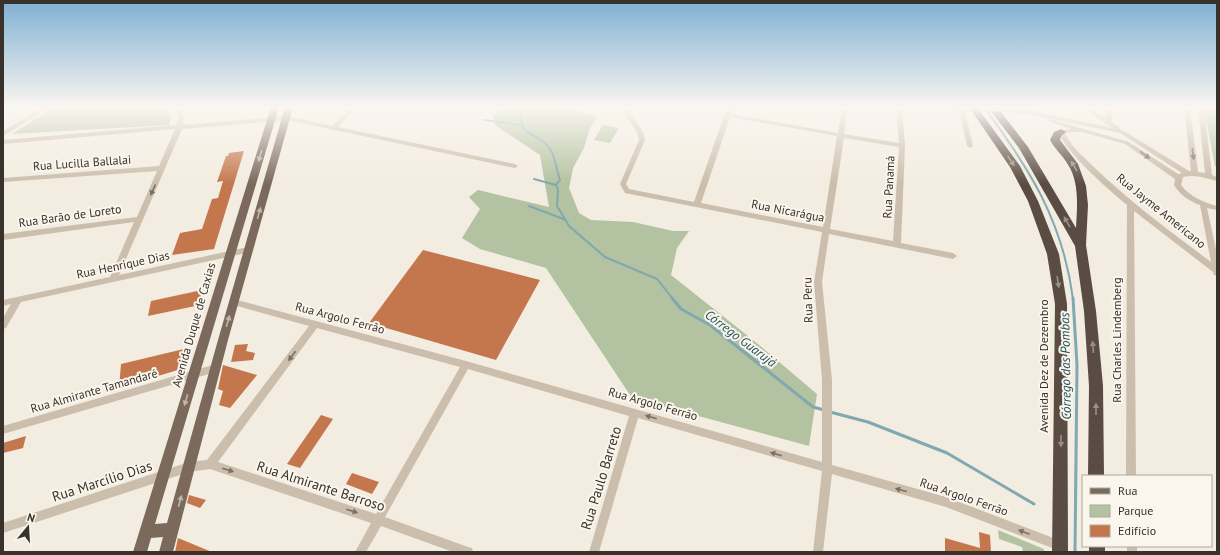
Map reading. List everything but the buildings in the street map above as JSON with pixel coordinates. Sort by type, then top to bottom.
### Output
[{"type":"highway","name":"Avenida Dez de Dezembro","points":[[991,133],[1015,166],[1033,201],[1053,254],[1061,304],[1060,549]]},
{"type":"highway","points":[[1012,133],[1023,147],[1080,246]]},
{"type":"highway","points":[[1059,133],[1057,134],[1055,140],[1058,148],[1074,165],[1082,185],[1080,246],[1090,311],[1095,371],[1096,475]]},
{"type":"main road","name":"Avenida Duque de Caxias","points":[[140,552],[229,255],[268,133]]},
{"type":"main road","points":[[166,552],[233,302],[283,133]]},
{"type":"main road","points":[[255,172],[263,172],[265,174],[263,198]]},
{"type":"main road","points":[[209,322],[208,334],[211,337],[223,340]]},
{"type":"main road","points":[[146,532],[172,529]]},
{"type":"street","points":[[3,142],[117,133]]},
{"type":"street","points":[[113,280],[177,133]]},
{"type":"street","points":[[356,133],[515,166]]},
{"type":"street","name":"Rua Nicarágua","points":[[640,133],[642,140],[623,184],[627,191],[953,256]]},
{"type":"street","points":[[697,204],[721,133]]},
{"type":"street","points":[[824,133],[902,146]]},
{"type":"street","name":"Rua Peru","points":[[818,552],[827,469],[827,380],[818,282],[841,133]]},
{"type":"street","name":"Rua Panamá","points":[[898,244],[902,146],[901,133]]},
{"type":"street","points":[[967,133],[970,146]]},
{"type":"street","name":"Rua Jayme Americano","points":[[1062,133],[1073,149],[1130,205],[1217,272]]},
{"type":"street","points":[[1097,133],[1127,143],[1178,178]]},
{"type":"street","points":[[1123,133],[1187,173]]},
{"type":"street","points":[[1190,133],[1195,173]]},
{"type":"street","points":[[1204,133],[1210,176]]},
{"type":"street","points":[[1208,167],[1217,170]]},
{"type":"street","name":"Rua Lucilla Ballalai","points":[[3,180],[162,168]]},
{"type":"street","points":[[1178,178],[1187,173],[1195,173],[1217,179]]},
{"type":"street","points":[[1178,178],[1177,185],[1181,190],[1200,202],[1217,208]]},
{"type":"street","points":[[1200,202],[1217,272]]},
{"type":"street","name":"Rua Charles Lindemberg","points":[[1130,205],[1131,475]]},
{"type":"street","name":"Rua Barão de Loreto","points":[[3,237],[140,219]]},
{"type":"street","name":"Rua Henrique Dias","points":[[3,303],[248,250]]},
{"type":"street","points":[[3,326],[18,300]]},
{"type":"street","name":"Rua Argolo Ferrão","points":[[233,302],[635,412],[827,469],[946,502],[1060,549]]},
{"type":"street","points":[[210,464],[315,324]]},
{"type":"street","points":[[360,552],[466,365]]},
{"type":"street","name":"Rua Almirante Tamandaré","points":[[3,430],[216,368]]},
{"type":"street","name":"Rua Paulo Barreto","points":[[594,552],[635,412]]},
{"type":"street","name":"Rua Almirante Barroso","points":[[164,476],[189,467],[210,464],[378,520],[468,552]]},
{"type":"street","name":"Rua Marcílio Dias","points":[[3,528],[164,476]]},
{"type":"green space","points":[[507,133],[589,133],[584,148],[573,168],[569,188],[579,213],[591,220],[633,222],[673,231],[689,231],[677,248],[671,275],[753,340],[817,394],[809,446],[632,398],[546,268],[480,249],[462,238],[480,209],[469,197],[478,190],[549,207],[540,155]]},
{"type":"green space","points":[[598,133],[616,133],[610,143],[594,140]]},
{"type":"green space","points":[[1209,133],[1217,133],[1217,167],[1215,166]]},
{"type":"green space","points":[[998,530],[1044,549],[1044,552],[1023,552],[1022,547],[999,539]]},
{"type":"waterway","name":"Córrego Guarujá","points":[[529,133],[545,143],[551,151],[560,180],[556,185]]},
{"type":"waterway","name":"Córrego das Pombas","points":[[1002,133],[1029,174],[1042,197],[1052,220],[1068,271],[1073,299]]},
{"type":"waterway","points":[[534,179],[556,185]]},
{"type":"waterway","name":"Córrego Guarujá","points":[[556,185],[558,190],[557,206],[565,220]]},
{"type":"waterway","points":[[529,206],[565,220]]},
{"type":"waterway","name":"Córrego Guarujá","points":[[565,220],[569,226],[605,257],[657,279],[673,299]]},
{"type":"waterway","name":"Córrego Guarujá","points":[[672,298],[681,309],[710,325],[813,407],[824,410]]},
{"type":"waterway","name":"Córrego das Pombas","points":[[1073,298],[1077,365],[1075,552]]},
{"type":"waterway","name":"Córrego Guarujá","points":[[830,412],[868,422],[947,453],[1034,504]]}]
